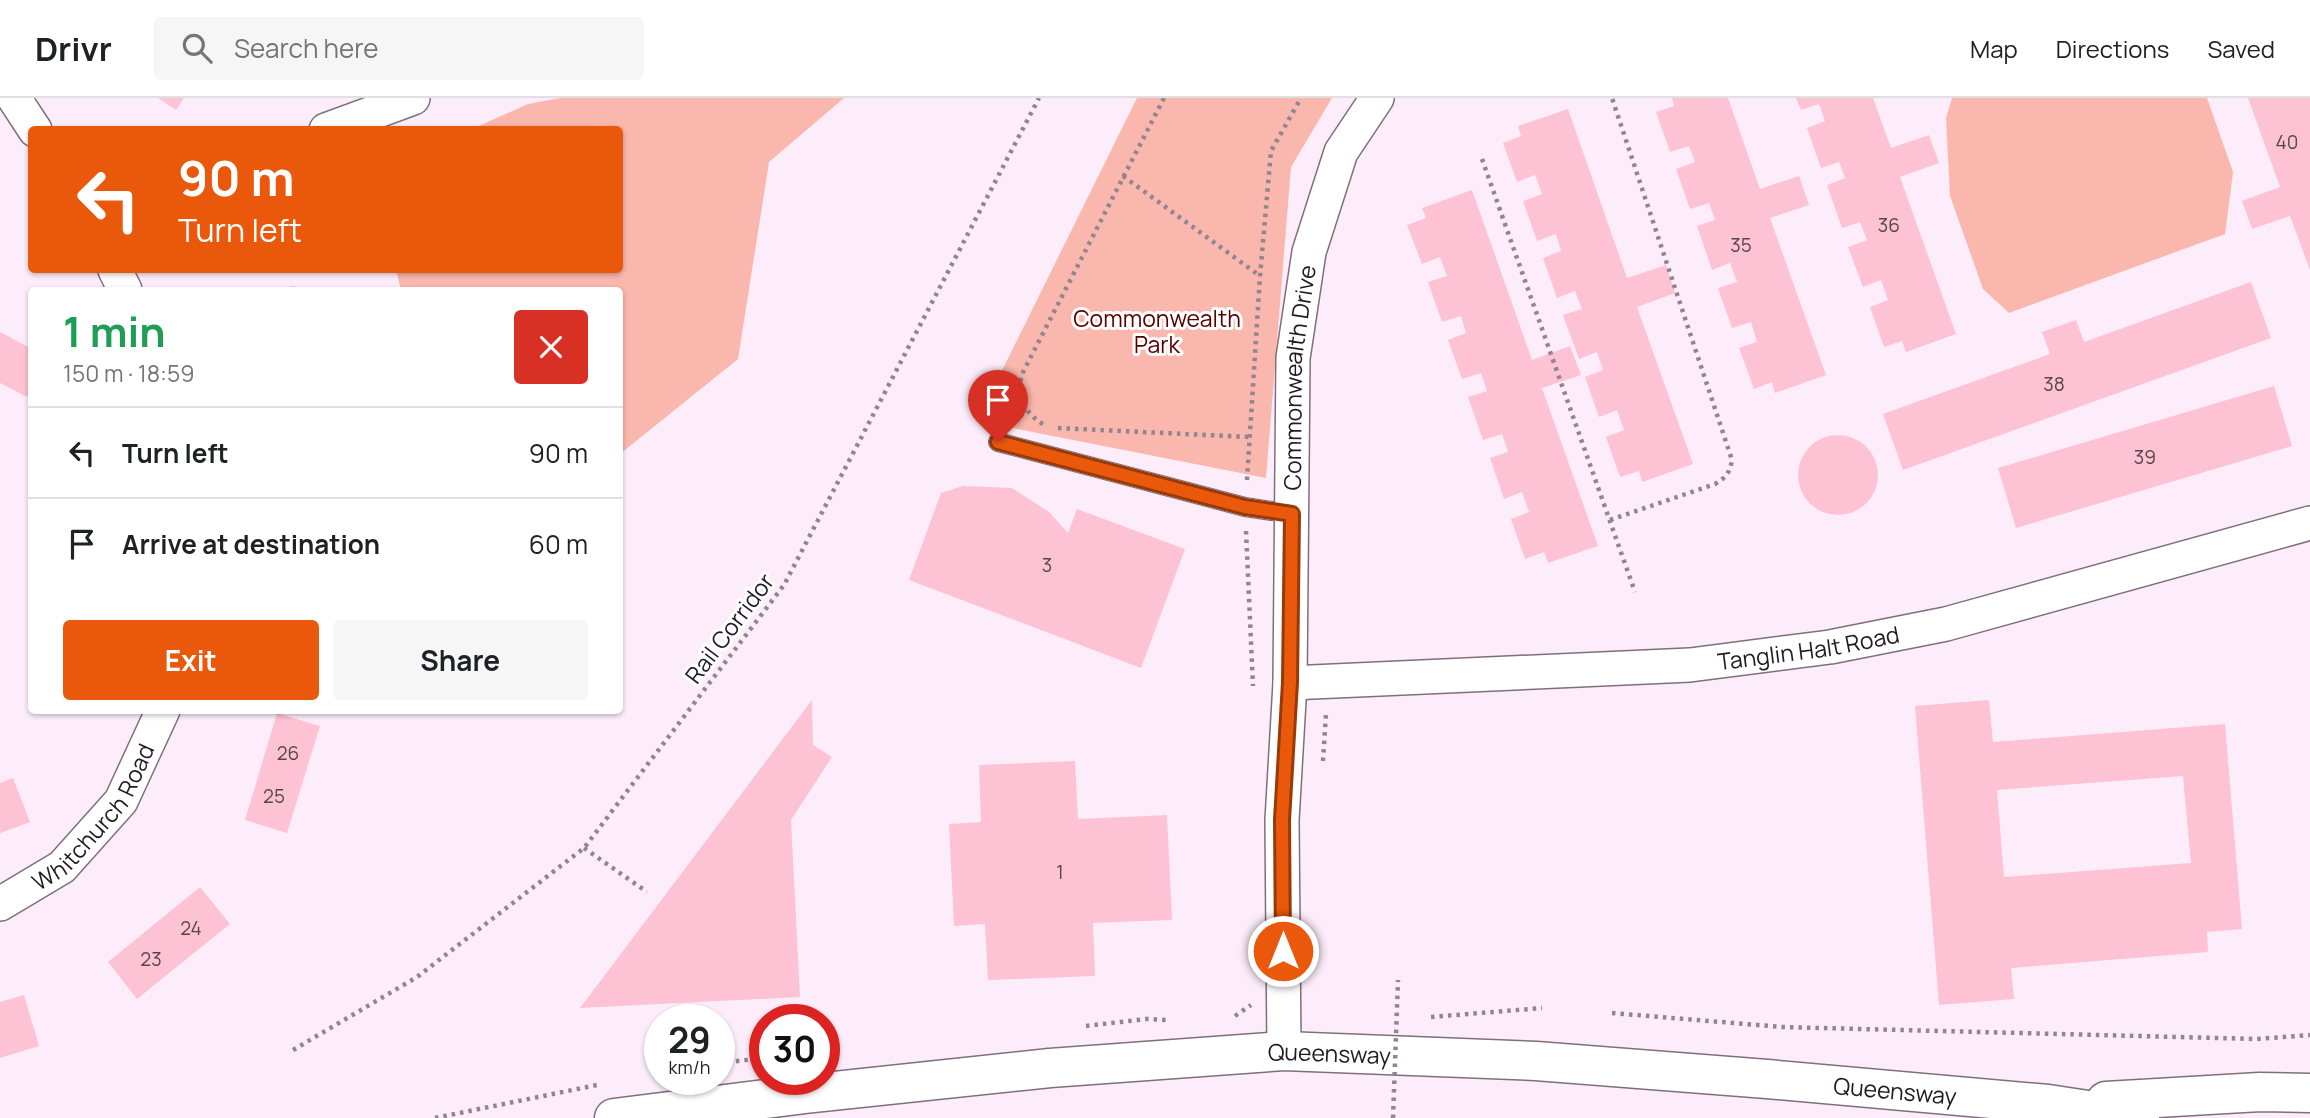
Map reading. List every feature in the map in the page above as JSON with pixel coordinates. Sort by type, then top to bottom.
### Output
[{"type":"highway","name":"Queensway","points":[[610,1100],[805,1094],[1050,1068],[1284,1051],[1536,1061],[1767,1079],[2048,1104],[2140,1118]]},
{"type":"highway","name":"Queensway","points":[[2048,1104],[2260,1092],[2310,1093]]},
{"type":"street","points":[[14,98],[32,126]]},
{"type":"street","points":[[337,126],[413,98]]},
{"type":"street","name":"Commonwealth Drive","points":[[1284,1051],[1282,820],[1290,682],[1293,358],[1309,252],[1341,152],[1377,98]]},
{"type":"street","name":"Tanglin Halt Road","points":[[1290,682],[1690,665],[1830,647],[1946,624],[2310,523]]},
{"type":"street","name":"Whitchurch Road","points":[[0,904],[62,867],[121,801],[161,714]]},
{"type":"lane","points":[[998,442],[1245,507],[1292,514]]},
{"type":"path","name":"Rail Corridor","points":[[293,1050],[417,977],[584,848],[784,585],[1039,98]]},
{"type":"path","points":[[1164,98],[1021,376],[1022,402],[1029,414],[1051,428],[1250,437]]},
{"type":"path","points":[[1253,687],[1245,507],[1260,276],[1271,150],[1301,98]]},
{"type":"path","points":[[1611,520],[1715,485],[1725,479],[1731,470],[1732,460],[1612,98]]},
{"type":"path","points":[[1482,159],[1636,592]]},
{"type":"path","points":[[1124,176],[1260,276]]},
{"type":"path","points":[[1323,762],[1328,681]]},
{"type":"path","points":[[584,848],[647,892]]},
{"type":"path","points":[[1393,1118],[1398,980]]},
{"type":"path","points":[[1227,1018],[1239,1015],[1254,1003]]},
{"type":"path","points":[[1426,1018],[1542,1008]]},
{"type":"path","points":[[1612,1013],[1782,1027],[2257,1039],[2310,1035]]},
{"type":"path","points":[[1387,1017],[1400,1018]]},
{"type":"path","points":[[1079,1026],[1169,1020]]},
{"type":"path","points":[[435,1118],[610,1100]]},
{"type":"green space","points":[[560,98],[844,98],[769,162],[738,359],[623,452],[623,287],[400,287],[397,273],[623,273],[623,126],[479,126],[528,104]]},
{"type":"green space","name":"Commonwealth Park","points":[[1137,98],[1332,98],[1291,167],[1266,478],[977,421]]},
{"type":"green space","points":[[1952,98],[2207,98],[2233,172],[2225,234],[2009,313],[1983,289],[1950,196],[1946,118]]},
{"type":"building","points":[[158,98],[184,98],[176,110]]},
{"type":"building","points":[[1672,98],[1728,98],[1760,189],[1799,176],[1809,205],[1770,218],[1826,375],[1775,393],[1772,382],[1754,389],[1739,348],[1757,342],[1751,322],[1732,328],[1718,288],[1737,282],[1730,263],[1712,270],[1697,226],[1715,220],[1709,203],[1690,209],[1676,169],[1695,162],[1689,146],[1670,152],[1656,112],[1674,106]]},
{"type":"building","points":[[1796,98],[1873,98],[1891,148],[1929,135],[1939,163],[1900,177],[1956,334],[1906,352],[1902,341],[1884,347],[1870,307],[1888,300],[1881,280],[1863,287],[1848,247],[1867,240],[1860,222],[1842,228],[1827,185],[1845,178],[1839,162],[1821,168],[1807,128],[1825,121],[1819,104],[1801,110]]},
{"type":"building","points":[[2248,98],[2310,98],[2310,270],[2290,216],[2252,229],[2242,201],[2280,187]]},
{"type":"building","points":[[1568,109],[1627,278],[1666,265],[1675,293],[1637,307],[1693,464],[1642,482],[1639,471],[1620,477],[1606,437],[1624,430],[1617,410],[1599,417],[1585,377],[1603,370],[1597,352],[1579,359],[1563,315],[1582,309],[1575,291],[1557,298],[1543,258],[1561,251],[1556,234],[1537,241],[1523,201],[1542,194],[1535,175],[1517,182],[1503,143],[1521,136],[1518,126]]},
{"type":"building","points":[[1472,190],[1532,360],[1570,346],[1581,375],[1542,388],[1598,546],[1548,563],[1544,552],[1525,559],[1511,519],[1529,512],[1522,492],[1504,499],[1490,458],[1508,452],[1502,434],[1483,440],[1468,397],[1487,391],[1481,373],[1462,379],[1448,340],[1466,333],[1461,316],[1442,322],[1428,282],[1447,276],[1440,257],[1422,264],[1407,225],[1426,218],[1422,208]]},
{"type":"building","points":[[2251,282],[2271,338],[1903,470],[1883,414],[2050,354],[2042,332],[2076,320],[2084,342]]},
{"type":"building","points":[[0,332],[28,347],[28,395],[0,383]]},
{"type":"building","points":[[2274,386],[2292,446],[2016,528],[1998,468]]},
{"type":"building","points":[[1838,435],[1853,438],[1866,447],[1875,460],[1878,475],[1875,490],[1866,503],[1853,512],[1838,515],[1823,512],[1810,503],[1801,490],[1798,475],[1801,460],[1810,447],[1823,438]]},
{"type":"building","points":[[963,486],[1012,488],[1049,512],[1068,533],[1077,509],[1185,549],[1141,668],[909,580],[941,493]]},
{"type":"building","points":[[812,700],[813,745],[832,757],[791,820],[800,997],[580,1008]]},
{"type":"building","points":[[1989,700],[1993,742],[2225,724],[2242,929],[2207,932],[2208,952],[2011,968],[2014,999],[1939,1005],[1915,706]],"holes":[[[2183,776],[2191,863],[2004,877],[1997,790]]]},
{"type":"building","points":[[277,714],[320,726],[287,833],[245,820]]},
{"type":"building","points":[[1075,761],[1078,819],[1167,815],[1172,920],[1093,923],[1095,976],[988,980],[985,924],[954,926],[949,824],[981,822],[979,765]]},
{"type":"building","points":[[13,778],[30,822],[0,833],[0,783]]},
{"type":"building","points":[[200,887],[230,924],[137,999],[108,962]]},
{"type":"building","points":[[24,995],[39,1046],[0,1058],[0,1002]]},
{"type":"route","points":[[998,442],[1245,507],[1292,514],[1290,682],[1282,820],[1283,951]]}]
